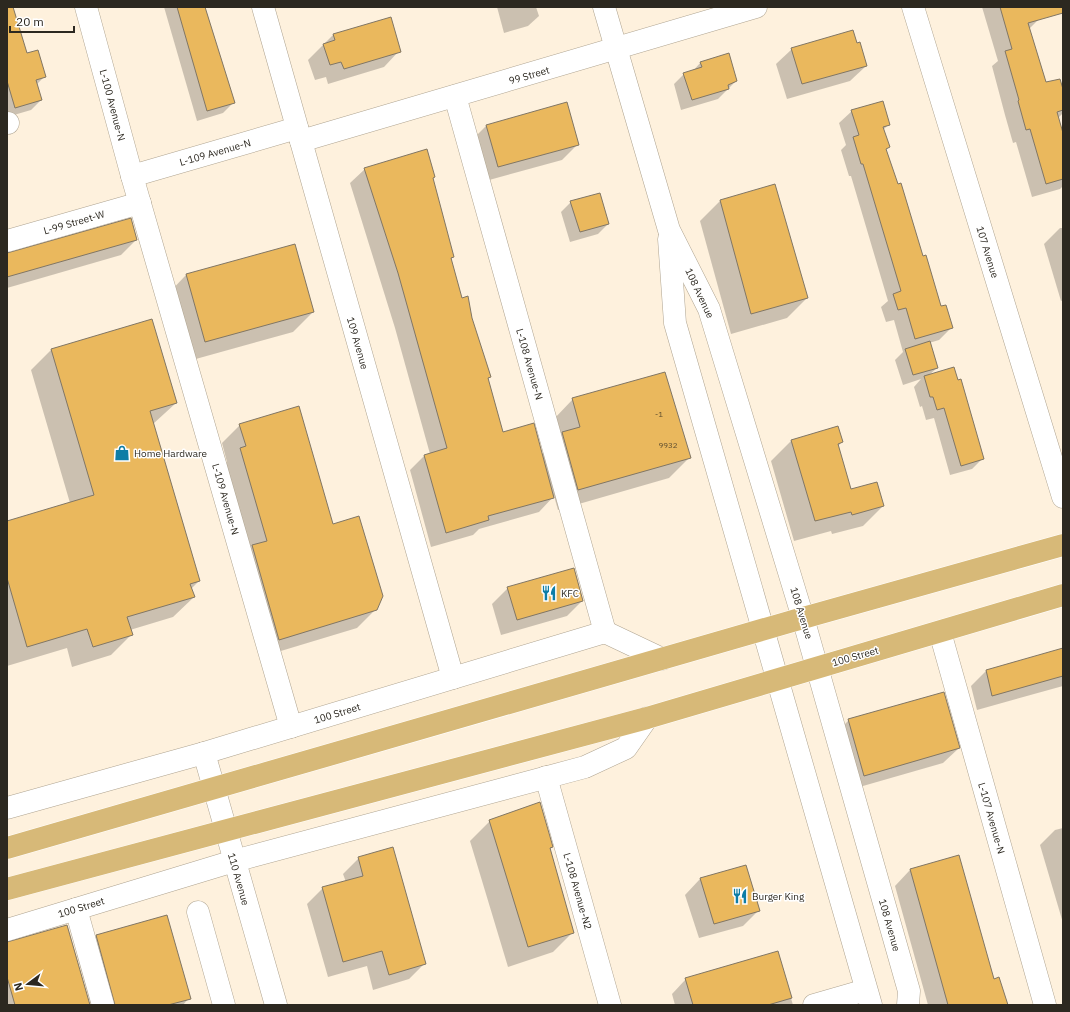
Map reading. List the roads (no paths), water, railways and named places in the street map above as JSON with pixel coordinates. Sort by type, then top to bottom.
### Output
[{"type":"main road","points":[[7,848],[764,631],[803,618],[1063,546]]},
{"type":"main road","name":"100 Street","points":[[7,889],[225,829],[647,718],[1063,595]]},
{"type":"street","name":"L-100 Avenue-N","points":[[86,7],[140,203]]},
{"type":"street","name":"109 Avenue","points":[[263,7],[454,678]]},
{"type":"street","name":"108 Avenue","points":[[604,7],[669,230],[709,309],[803,618],[908,991],[908,1005]]},
{"type":"street","name":"99 Street","points":[[299,135],[454,96],[756,7]]},
{"type":"street","name":"107 Avenue","points":[[912,7],[1063,497]]},
{"type":"street","name":"L-108 Avenue-N","points":[[454,96],[605,632]]},
{"type":"street","name":"L-109 Avenue-N","points":[[132,176],[299,135]]},
{"type":"street","name":"L-109 Avenue-N","points":[[140,203],[291,727]]},
{"type":"street","name":"L-99 Street-W","points":[[7,241],[140,203]]},
{"type":"street","name":"108 Avenue","points":[[669,230],[675,323],[869,998]]},
{"type":"street","points":[[605,632],[662,659]]},
{"type":"street","name":"100 Street","points":[[7,808],[204,753],[605,632]]},
{"type":"street","name":"L-107 Avenue-N","points":[[940,632],[1045,1005]]},
{"type":"street","name":"100 Street","points":[[7,930],[234,860],[585,767],[626,748],[647,718]]},
{"type":"street","name":"110 Avenue","points":[[204,753],[274,1005]]},
{"type":"street","name":"L-108 Avenue-N2","points":[[546,778],[610,1005]]},
{"type":"street","points":[[76,909],[103,1005]]},
{"type":"street","points":[[198,912],[224,1005]]},
{"type":"street","points":[[814,1005],[869,998]]},
{"type":"place","name":"Home Hardware","points":[[122,453]]},
{"type":"place","name":"KFC","points":[[549,593]]},
{"type":"place","name":"Burger King","points":[[740,896]]}]
